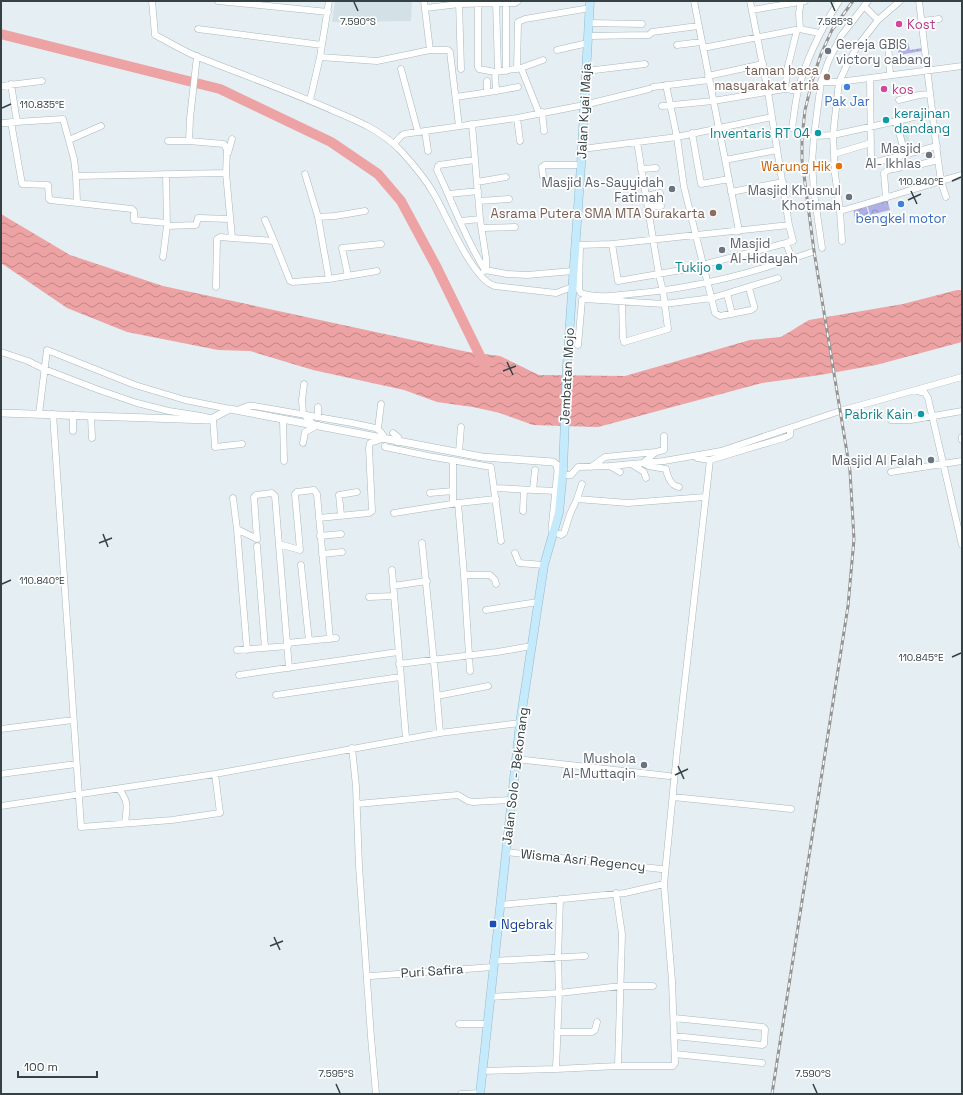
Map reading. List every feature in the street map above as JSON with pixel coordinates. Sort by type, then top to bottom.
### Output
[{"type":"main road","name":"Jalan Kyai Maja","points":[[572,290],[577,245],[590,4]]},
{"type":"main road","name":"Jembatan Mojo","points":[[563,460],[572,290]]},
{"type":"main road","name":"Jalan Solo - Bekonang","points":[[480,1094],[520,723],[544,565],[559,513],[563,460]]},
{"type":"street","points":[[152,1],[155,34],[197,56],[310,100],[383,134],[415,166],[434,193],[467,256],[488,284],[556,293],[572,290]]},
{"type":"street","points":[[218,1],[328,12]]},
{"type":"street","points":[[310,100],[320,57],[329,1]]},
{"type":"street","points":[[424,1],[430,50]]},
{"type":"street","points":[[426,8],[459,3],[515,3],[518,1]]},
{"type":"street","points":[[694,1],[739,231]]},
{"type":"street","points":[[612,244],[618,281],[659,275],[704,265],[793,241],[789,225],[763,64],[750,1]]},
{"type":"street","points":[[752,10],[766,4],[803,1],[799,13],[798,30],[786,72],[785,89]]},
{"type":"street","points":[[792,128],[798,91],[819,33],[839,1]]},
{"type":"street","points":[[842,241],[840,210],[835,174],[833,136],[838,82],[857,47],[878,20],[900,1]]},
{"type":"street","points":[[919,1],[938,160],[946,197]]},
{"type":"street","points":[[479,2],[479,68],[497,72],[506,71],[519,69],[543,60]]},
{"type":"street","points":[[496,2],[496,91]]},
{"type":"street","points":[[506,2],[506,71]]},
{"type":"street","points":[[459,3],[461,69]]},
{"type":"street","points":[[822,248],[814,193],[812,162],[821,82],[829,60],[841,36],[866,3],[878,20]]},
{"type":"street","points":[[544,131],[540,113],[519,69],[518,22],[525,19],[590,4]]},
{"type":"street","points":[[922,21],[939,20]]},
{"type":"street","points":[[589,23],[642,24]]},
{"type":"street","points":[[556,50],[588,40],[649,35],[652,32],[698,26]]},
{"type":"street","points":[[198,29],[322,45]]},
{"type":"street","points":[[678,45],[702,45],[757,38],[798,30],[819,33]]},
{"type":"street","points":[[888,42],[890,75]]},
{"type":"street","points":[[320,57],[377,60],[430,50],[446,49],[450,52],[460,126]]},
{"type":"street","points":[[189,141],[197,56]]},
{"type":"street","points":[[586,71],[645,64]]},
{"type":"street","points":[[394,144],[401,136],[517,118],[584,105],[651,88],[709,78],[763,64]]},
{"type":"street","points":[[821,82],[838,82],[962,66]]},
{"type":"street","points":[[401,68],[428,150]]},
{"type":"street","points":[[870,78],[871,158],[877,162],[937,146]]},
{"type":"street","points":[[1,86],[42,81]]},
{"type":"street","points":[[487,81],[487,92]]},
{"type":"street","points":[[11,84],[22,184],[46,185],[49,188],[49,199],[133,210],[134,220],[167,225],[196,225],[198,218],[230,219]]},
{"type":"street","points":[[666,85],[677,137],[684,187],[715,313],[717,315],[732,314],[754,308],[749,288]]},
{"type":"street","points":[[456,97],[518,87]]},
{"type":"street","points":[[662,106],[713,101],[785,89],[798,91]]},
{"type":"street","points":[[899,100],[930,94]]},
{"type":"street","points":[[814,136],[833,136],[932,112]]},
{"type":"street","points":[[582,149],[677,137],[772,117]]},
{"type":"street","points":[[517,118],[520,141]]},
{"type":"street","points":[[1,122],[63,119],[74,159],[78,202]]},
{"type":"street","points":[[896,121],[905,154]]},
{"type":"street","points":[[472,124],[474,160],[486,263],[485,270],[481,276]]},
{"type":"street","points":[[69,140],[101,126]]},
{"type":"street","points":[[692,134],[701,184],[729,179]]},
{"type":"street","points":[[226,173],[227,158],[232,139]]},
{"type":"street","points":[[168,141],[224,144],[227,150],[226,173],[232,238]]},
{"type":"street","points":[[622,301],[624,342],[667,330],[668,326],[663,291],[637,142]]},
{"type":"street","points":[[834,154],[871,143]]},
{"type":"street","points":[[725,160],[777,150]]},
{"type":"street","points":[[474,160],[438,166],[437,170],[475,255],[485,270],[527,276],[573,271]]},
{"type":"street","points":[[922,164],[938,160]]},
{"type":"street","points":[[543,176],[542,167],[544,165],[581,165]]},
{"type":"street","points":[[641,169],[656,168]]},
{"type":"street","points":[[886,198],[884,173],[888,170],[899,168]]},
{"type":"street","points":[[76,176],[226,173]]},
{"type":"street","points":[[163,257],[167,225],[166,174]]},
{"type":"street","points":[[305,174],[318,217],[329,279]]},
{"type":"street","points":[[840,210],[962,175]]},
{"type":"street","points":[[477,182],[506,177]]},
{"type":"street","points":[[731,192],[783,182]]},
{"type":"street","points":[[449,194],[478,191]]},
{"type":"street","points":[[646,196],[660,193]]},
{"type":"street","points":[[479,201],[509,199]]},
{"type":"street","points":[[648,207],[660,206]]},
{"type":"street","points":[[318,217],[365,211]]},
{"type":"street","points":[[461,221],[480,219]]},
{"type":"street","points":[[265,220],[291,282],[329,279],[377,271]]},
{"type":"street","points":[[789,225],[612,244],[577,245],[579,286],[581,293],[597,296],[611,296],[663,291],[719,280],[812,252]]},
{"type":"street","points":[[482,228],[515,227]]},
{"type":"street","points":[[216,287],[217,239],[220,237],[274,241]]},
{"type":"street","points":[[786,243],[792,259]]},
{"type":"street","points":[[348,276],[342,248],[381,244]]},
{"type":"street","points":[[578,345],[583,300],[664,304],[712,298],[778,278]]},
{"type":"street","points":[[727,294],[732,314]]},
{"type":"street","points":[[39,414],[47,350],[135,385],[186,400],[283,420],[482,457],[553,462],[558,471],[553,536],[564,533],[582,484]]},
{"type":"street","points":[[1,352],[137,403],[217,417]]},
{"type":"street","points":[[562,475],[571,475],[578,467],[590,468],[643,463],[693,457],[721,451],[840,411],[962,376]]},
{"type":"street","points":[[304,384],[302,400],[303,414],[315,425]]},
{"type":"street","points":[[916,390],[927,395],[962,545]]},
{"type":"street","points":[[378,430],[382,404]]},
{"type":"street","points":[[1,413],[193,420],[217,417],[233,409],[254,406],[352,423],[378,430],[386,438]]},
{"type":"street","points":[[318,407],[318,417]]},
{"type":"street","points":[[891,420],[911,420],[962,411]]},
{"type":"street","points":[[53,414],[81,828],[172,820],[220,813],[215,774]]},
{"type":"street","points":[[73,415],[73,431]]},
{"type":"street","points":[[91,416],[92,438]]},
{"type":"street","points":[[217,417],[215,447],[242,444]]},
{"type":"street","points":[[283,420],[284,461]]},
{"type":"street","points":[[303,443],[305,432],[315,425]]},
{"type":"street","points":[[459,452],[461,427]]},
{"type":"street","points":[[693,457],[710,460],[784,438],[790,435],[790,428]]},
{"type":"street","points":[[393,433],[398,437],[399,441]]},
{"type":"street","points":[[590,468],[605,457],[663,451],[664,436]]},
{"type":"street","points":[[319,518],[369,513],[372,511],[369,448],[370,443],[386,438]]},
{"type":"street","points":[[399,441],[387,443],[385,446],[491,467],[501,541]]},
{"type":"street","points":[[643,463],[656,452]]},
{"type":"street","points":[[453,460],[453,491],[456,503],[464,575],[470,671]]},
{"type":"street","points":[[482,1071],[618,1066],[671,1066],[675,1063],[672,981],[664,884],[710,460]]},
{"type":"street","points":[[891,472],[962,461]]},
{"type":"street","points":[[643,463],[649,466],[666,469],[667,476],[674,485],[679,486]]},
{"type":"street","points":[[633,464],[645,474],[646,478]]},
{"type":"street","points":[[610,466],[620,472]]},
{"type":"street","points":[[533,490],[534,470]]},
{"type":"street","points":[[495,488],[556,491]]},
{"type":"street","points":[[237,650],[265,648],[333,639],[320,536],[317,494],[314,490],[296,492],[300,550],[279,544]]},
{"type":"street","points":[[523,512],[524,490]]},
{"type":"street","points":[[430,493],[453,491]]},
{"type":"street","points":[[341,515],[339,495],[357,492]]},
{"type":"street","points":[[237,528],[257,539],[254,497],[256,495],[272,493],[275,496],[289,668]]},
{"type":"street","points":[[577,498],[628,503],[705,497]]},
{"type":"street","points":[[233,498],[237,528],[247,650]]},
{"type":"street","points":[[394,513],[456,503],[496,499]]},
{"type":"street","points":[[320,536],[341,534]]},
{"type":"street","points":[[422,543],[427,582],[440,733]]},
{"type":"street","points":[[257,546],[265,648]]},
{"type":"street","points":[[322,554],[342,552]]},
{"type":"street","points":[[515,553],[518,562],[544,565]]},
{"type":"street","points":[[301,565],[309,641]]},
{"type":"street","points":[[392,570],[406,738]]},
{"type":"street","points":[[464,575],[490,575],[495,580],[496,584]]},
{"type":"street","points":[[393,586],[427,582]]},
{"type":"street","points":[[369,597],[394,596]]},
{"type":"street","points":[[486,610],[538,602]]},
{"type":"street","points":[[399,664],[532,646]]},
{"type":"street","points":[[239,675],[398,652]]},
{"type":"street","points":[[276,695],[400,677]]},
{"type":"street","points":[[437,696],[488,686]]},
{"type":"street","points":[[1,729],[73,720]]},
{"type":"street","points":[[1,806],[215,774],[406,738],[520,723]]},
{"type":"street","points":[[352,748],[376,1094]]},
{"type":"street","points":[[516,759],[669,776]]},
{"type":"street","points":[[1,774],[76,764]]},
{"type":"street","points":[[119,789],[127,803],[126,823]]},
{"type":"street","points":[[357,804],[458,795],[468,801],[473,802],[512,800]]},
{"type":"street","points":[[673,797],[791,809]]},
{"type":"street","name":"Wisma Asri Regency","points":[[506,852],[661,868]]},
{"type":"street","points":[[500,905],[616,894],[664,884]]},
{"type":"street","points":[[616,894],[622,934],[618,1066]]},
{"type":"street","points":[[556,1069],[559,993],[558,957],[560,899]]},
{"type":"street","name":"Puri Safira","points":[[371,976],[558,957],[585,956]]},
{"type":"street","points":[[490,997],[559,993],[621,986],[653,986]]},
{"type":"street","points":[[674,1018],[763,1027],[765,1029],[764,1044],[762,1045],[674,1036]]},
{"type":"street","points":[[558,1032],[592,1032],[596,1029],[597,1022]]},
{"type":"street","points":[[459,1024],[487,1024]]},
{"type":"street","points":[[675,1054],[762,1063]]},
{"type":"street","points":[[461,1094],[480,1094]]},
{"type":"shaded area","points":[[335,1],[412,1],[411,21],[332,22]]},
{"type":"shaded area","points":[[904,123],[912,148],[906,150],[898,125]]},
{"type":"green space","points":[[908,43],[910,50],[922,48],[922,51],[899,55],[897,45]]},
{"type":"green space","points":[[887,199],[890,210],[870,215],[867,204]]},
{"type":"green space","points":[[866,205],[869,216],[855,219],[853,208]]},
{"type":"water","points":[[1,214],[70,255],[163,286],[468,352],[500,356],[539,375],[625,376],[750,340],[781,337],[809,320],[903,304],[957,290],[962,290],[962,342],[876,365],[762,383],[598,427],[533,425],[500,413],[473,407],[437,402],[404,390],[313,370],[250,351],[218,350],[127,332],[67,308],[1,263]]},
{"type":"waterway","points":[[1,34],[220,89],[331,142],[378,174],[401,201],[436,266],[485,366]]},
{"type":"railway","points":[[772,1094],[848,606],[854,539],[850,471],[814,251],[802,160],[802,138],[805,110],[813,78],[821,54],[832,30],[853,1]]},
{"type":"place","name":"Kost","points":[[899,24]]},
{"type":"place","name":"Gereja GBIS victory cabang","points":[[828,51]]},
{"type":"place","name":"taman baca masyarakat atria","points":[[827,77]]},
{"type":"place","name":"Pak Jar","points":[[847,87]]},
{"type":"place","name":"kos","points":[[884,89]]},
{"type":"place","name":"kerajinan dandang","points":[[886,120]]},
{"type":"place","name":"Inventaris RT 04","points":[[818,133]]},
{"type":"place","name":"Masjid Al- Ikhlas","points":[[929,155]]},
{"type":"place","name":"Warung Hik","points":[[839,166]]},
{"type":"place","name":"Masjid As-Sayyidah Fatimah","points":[[672,189]]},
{"type":"place","name":"Masjid Khusnul Khotimah","points":[[849,197]]},
{"type":"place","name":"bengkel motor","points":[[901,204]]},
{"type":"place","name":"Asrama Putera SMA MTA Surakarta","points":[[713,213]]},
{"type":"place","name":"Masjid Al-Hidayah","points":[[722,250]]},
{"type":"place","name":"Tukijo","points":[[719,267]]},
{"type":"place","name":"Pabrik Kain","points":[[921,414]]},
{"type":"place","name":"Masjid Al Falah","points":[[931,460]]},
{"type":"place","name":"Mushola Al-Muttaqin","points":[[644,765]]},
{"type":"place","name":"Ngebrak","points":[[493,924]]}]
